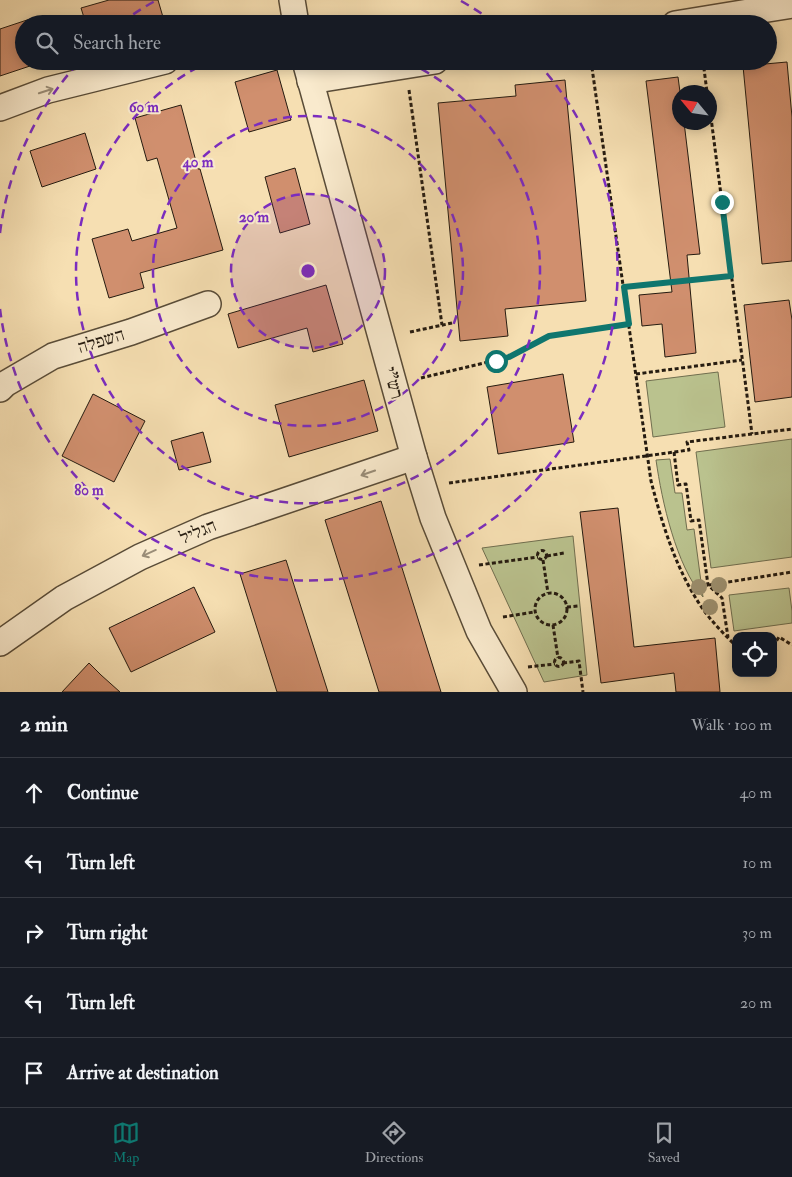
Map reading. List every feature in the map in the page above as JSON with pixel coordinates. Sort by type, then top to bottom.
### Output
[{"type":"street","points":[[292,0],[294,15]]},
{"type":"street","points":[[734,15],[792,6]]},
{"type":"street","points":[[0,108],[48,90],[129,70]]},
{"type":"street","points":[[308,71],[321,70]]},
{"type":"street","name":"רש\"י","points":[[308,71],[414,457],[433,518],[479,631],[514,692]]},
{"type":"street","name":"השפלה","points":[[0,389],[4,384],[53,356],[131,332],[208,304]]},
{"type":"street","name":"הגליל","points":[[0,642],[64,598],[157,549],[208,527],[414,457]]},
{"type":"path","points":[[592,70],[648,456],[661,518],[674,556],[688,584],[705,612],[732,642]]},
{"type":"path","points":[[704,70],[706,85]]},
{"type":"path","points":[[408,89],[442,325]]},
{"type":"path","points":[[713,130],[752,434]]},
{"type":"path","points":[[624,287],[731,276]]},
{"type":"path","points":[[410,332],[452,323]]},
{"type":"path","points":[[421,378],[509,357],[549,336],[629,324]]},
{"type":"path","points":[[636,374],[742,360]]},
{"type":"path","points":[[450,483],[689,450],[687,442],[792,429]]},
{"type":"path","points":[[674,452],[678,485],[686,484],[691,521],[699,520],[708,585],[722,598],[728,639]]},
{"type":"path","points":[[538,557],[541,551],[546,552],[547,556]]},
{"type":"path","points":[[543,560],[547,556],[564,553]]},
{"type":"path","points":[[479,565],[538,557],[543,560]]},
{"type":"path","points":[[543,560],[548,593]]},
{"type":"path","points":[[708,585],[792,572]]},
{"type":"path","points":[[548,593],[559,595],[563,598],[567,607],[564,620],[553,625],[540,622],[534,612],[534,607],[539,598],[543,594],[548,593]]},
{"type":"path","points":[[567,607],[578,606]]},
{"type":"path","points":[[503,616],[534,612]]},
{"type":"path","points":[[553,625],[558,658],[555,660],[555,664]]},
{"type":"path","points":[[777,641],[780,637],[792,645]]},
{"type":"path","points":[[558,658],[561,658],[563,663]]},
{"type":"path","points":[[528,668],[555,664],[558,667],[563,663],[579,661],[583,692]]},
{"type":"green space","points":[[718,372],[725,427],[653,437],[646,381]]},
{"type":"green space","points":[[792,439],[792,557],[711,568],[696,452]]},
{"type":"green space","points":[[670,459],[675,493],[682,493],[687,530],[694,529],[703,597],[693,584],[685,568],[666,513],[656,460]]},
{"type":"green space","points":[[573,536],[587,675],[544,682],[482,548]]},
{"type":"green space","points":[[789,588],[792,623],[734,631],[729,595]]},
{"type":"building","points":[[109,0],[158,0],[162,15],[83,15],[81,8]]},
{"type":"building","points":[[15,24],[15,70],[18,70],[0,76],[0,29]]},
{"type":"building","points":[[787,62],[792,117],[792,261],[762,264],[743,70],[777,70],[777,63]]},
{"type":"building","points":[[277,70],[291,120],[249,132],[235,82]]},
{"type":"building","points":[[678,77],[679,85],[672,85],[672,130],[685,130],[700,254],[687,255],[696,353],[665,357],[662,324],[642,326],[639,295],[672,292],[646,81]]},
{"type":"building","points":[[565,80],[586,301],[505,309],[508,336],[460,341],[438,103],[516,96],[515,85]]},
{"type":"building","points":[[181,105],[223,250],[140,273],[144,288],[109,298],[92,239],[128,229],[132,241],[177,228],[157,158],[147,161],[135,118]]},
{"type":"building","points":[[85,133],[96,169],[42,187],[30,151]]},
{"type":"building","points":[[295,168],[310,224],[280,233],[265,177]]},
{"type":"building","points":[[326,285],[343,344],[313,352],[307,328],[238,348],[228,314]]},
{"type":"building","points":[[789,300],[792,320],[792,397],[755,402],[744,305]]},
{"type":"building","points":[[563,374],[574,442],[498,454],[487,387]]},
{"type":"building","points":[[364,380],[378,431],[289,457],[275,405]]},
{"type":"building","points":[[93,394],[145,421],[114,482],[62,456]]},
{"type":"building","points":[[203,432],[211,462],[179,470],[171,441]]},
{"type":"building","points":[[381,501],[441,692],[379,692],[325,520]]},
{"type":"building","points":[[618,508],[634,647],[715,638],[720,692],[676,692],[674,673],[601,683],[580,512]]},
{"type":"building","points":[[286,560],[328,692],[277,692],[240,574]]},
{"type":"building","points":[[194,587],[215,632],[131,672],[109,628]]},
{"type":"building","points":[[89,663],[101,675],[120,692],[62,692]]},
{"type":"route","points":[[496,361],[509,357],[549,336],[629,324],[624,287],[731,276],[722,202]]}]
